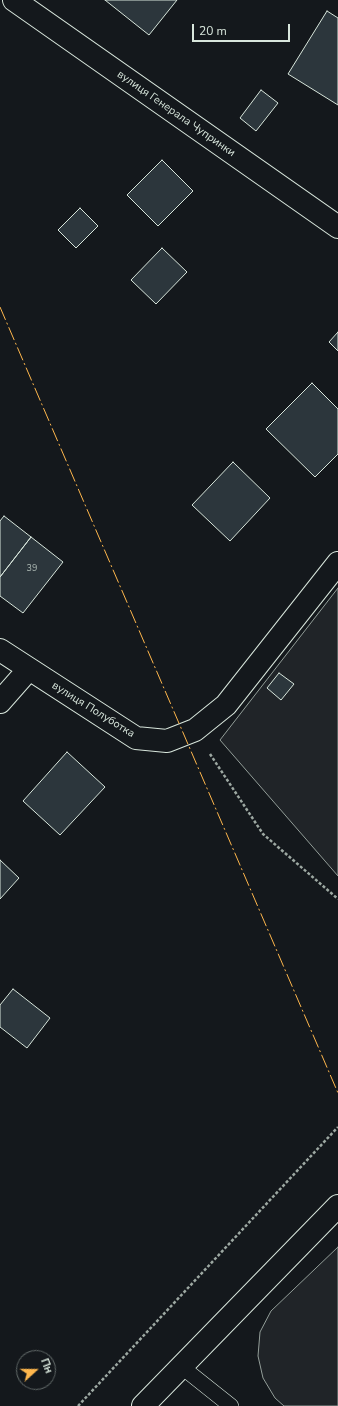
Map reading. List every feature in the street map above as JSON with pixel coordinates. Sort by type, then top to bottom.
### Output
[{"type":"main road","name":"вулиця Генерала Чупринки","points":[[14,0],[338,228]]},
{"type":"main road","name":"вулиця Полуботка","points":[[0,650],[136,738],[167,741],[195,730],[226,705],[338,563]]},
{"type":"main road","points":[[0,702],[29,669]]},
{"type":"main road","points":[[143,1406],[338,1206]]},
{"type":"lane","points":[[182,1367],[231,1406]]},
{"type":"path","points":[[195,730],[262,834],[338,899]]},
{"type":"path","points":[[78,1406],[338,1127]]},
{"type":"shaded area","points":[[338,588],[338,876],[220,740]]},
{"type":"shaded area","points":[[338,1247],[338,1406],[284,1406],[275,1398],[263,1378],[258,1356],[260,1332],[271,1311]]},
{"type":"building","points":[[105,0],[177,0],[149,35]]},
{"type":"building","points":[[327,11],[338,18],[338,105],[288,74]]},
{"type":"building","points":[[261,90],[278,103],[256,131],[240,118]]},
{"type":"building","points":[[162,160],[193,191],[158,226],[127,195]]},
{"type":"building","points":[[80,208],[98,226],[76,248],[58,230]]},
{"type":"building","points":[[162,248],[187,272],[156,304],[131,280]]},
{"type":"building","points":[[338,332],[338,351],[329,342]]},
{"type":"building","points":[[312,383],[338,409],[338,454],[315,477],[266,429]]},
{"type":"building","points":[[233,462],[270,498],[230,541],[192,505]]},
{"type":"building","points":[[4,516],[31,537],[0,577],[0,521]]},
{"type":"building","points":[[31,537],[63,562],[23,613],[0,596],[0,577]]},
{"type":"building","points":[[279,673],[294,684],[281,700],[267,688]]},
{"type":"building","points":[[67,752],[105,787],[60,835],[23,801]]},
{"type":"building","points":[[0,860],[19,878],[0,899]]},
{"type":"building","points":[[13,989],[50,1018],[27,1048],[0,1027],[0,1005]]},
{"type":"power","points":[[0,307],[338,1093]]}]
